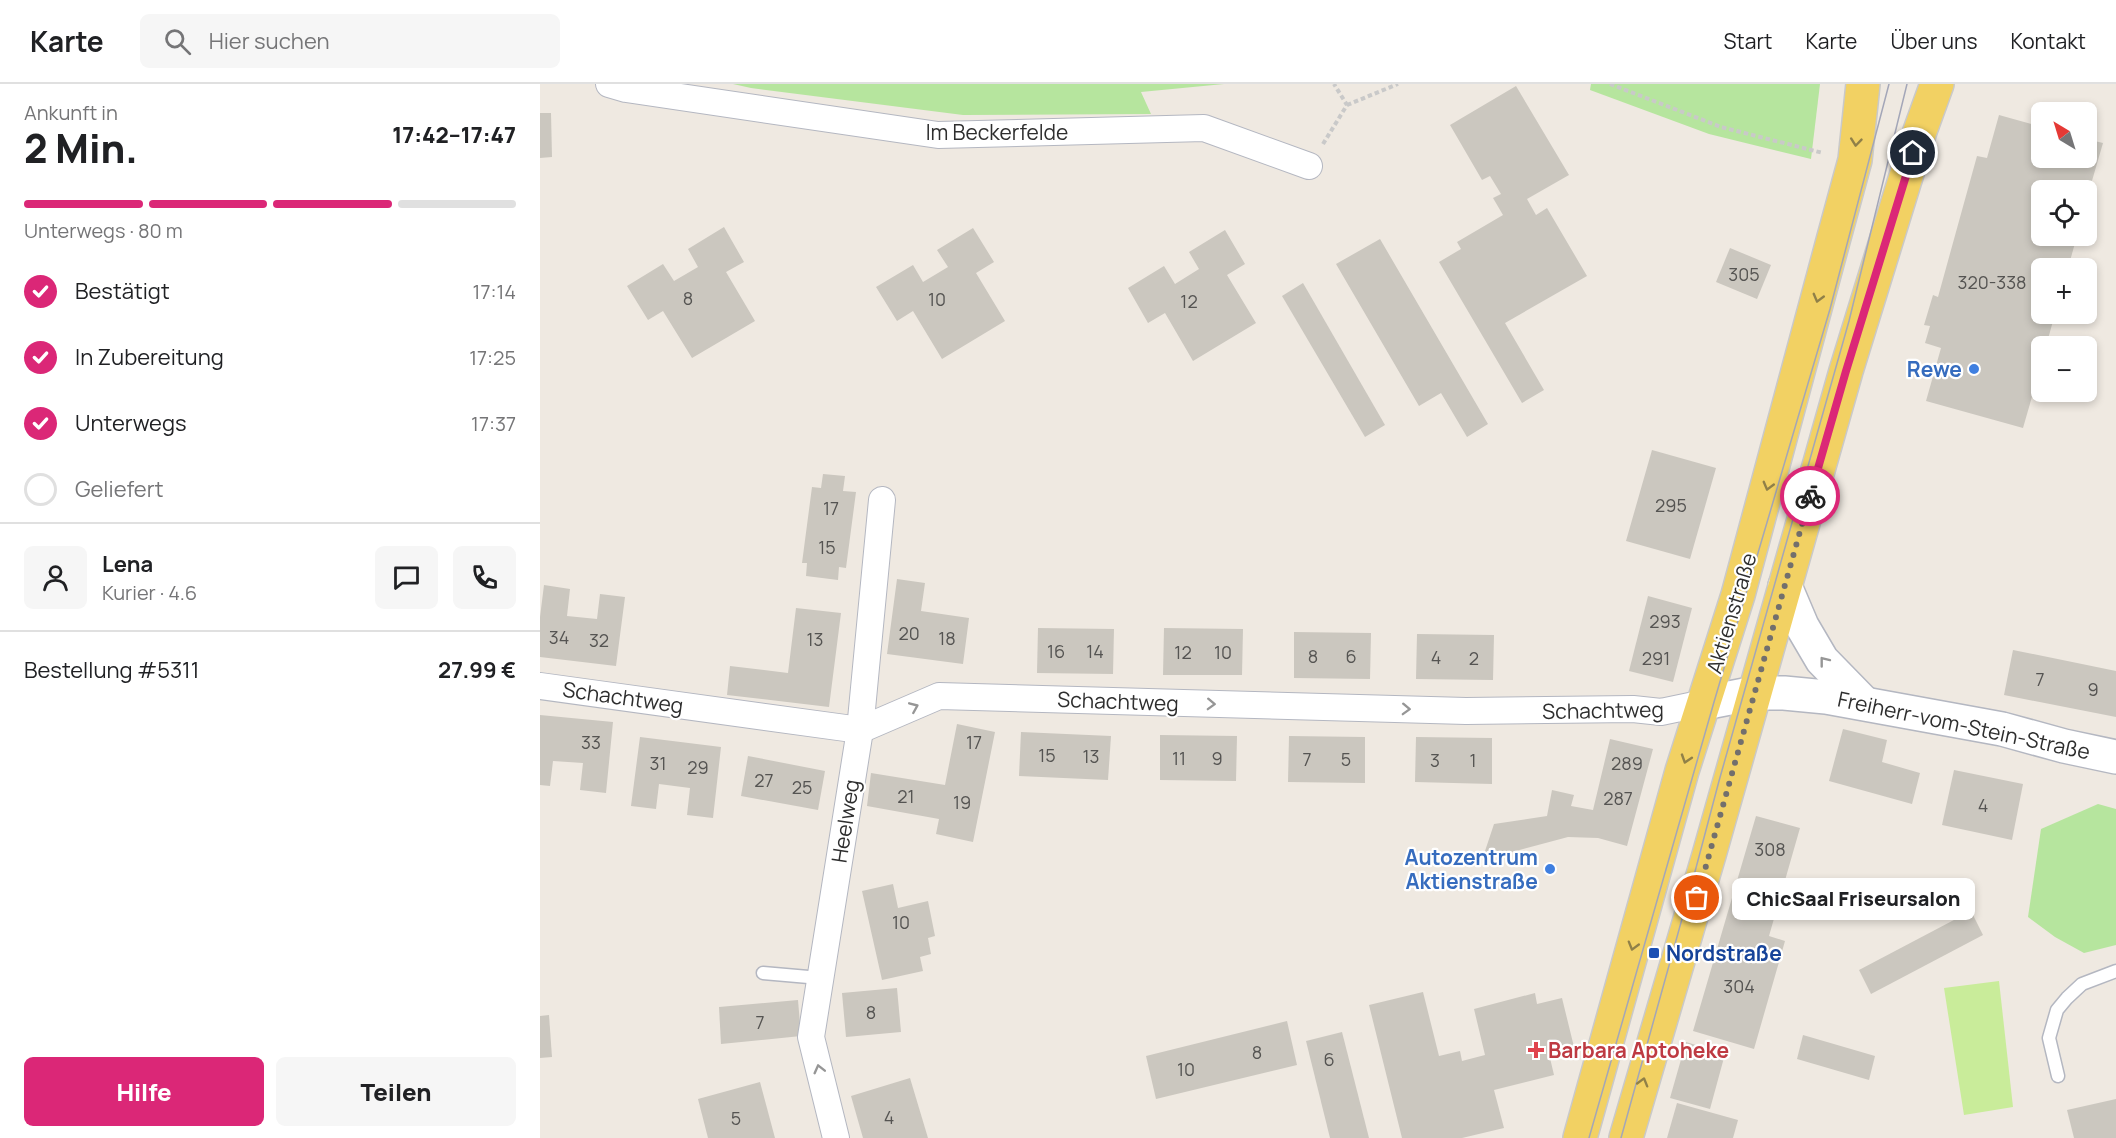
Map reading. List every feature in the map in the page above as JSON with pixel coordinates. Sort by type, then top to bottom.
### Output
[{"type":"main road","name":"Aktienstraße","points":[[1580,1138],[1682,771],[1738,595],[1854,160],[1863,84]]},
{"type":"main road","name":"Aktienstraße","points":[[1626,1138],[1846,371],[1920,131],[1937,84]]},
{"type":"street","name":"Im Beckerfelde","points":[[609,84],[938,135],[1204,128],[1309,166]]},
{"type":"street","name":"Heelweg","points":[[836,1138],[811,1036],[860,730],[882,500]]},
{"type":"street","points":[[1785,586],[1802,626],[1822,660],[1864,703]]},
{"type":"street","name":"Schachtweg","points":[[540,686],[860,730],[939,696],[1466,711],[1633,709],[1661,712],[1704,703]]},
{"type":"street","name":"Freiherr-vom-Stein-Straße","points":[[1704,703],[1755,693],[1794,694],[1864,703],[2002,729],[2116,757]]},
{"type":"lane","points":[[2058,1076],[2049,1038],[2057,1010],[2082,984],[2116,972]]},
{"type":"lane","points":[[763,973],[820,978]]},
{"type":"path","points":[[1334,84],[1347,105]]},
{"type":"path","points":[[1309,166],[1347,105],[1398,84]]},
{"type":"path","points":[[1610,84],[1721,127],[1854,160]]},
{"type":"green space","points":[[733,84],[1224,84],[1141,92],[1151,114],[963,115]]},
{"type":"green space","points":[[1591,84],[1820,84],[1811,159],[1709,134],[1590,90]]},
{"type":"green space","points":[[2098,804],[2116,809],[2116,945],[2084,953],[2055,937],[2028,917],[2041,829]]},
{"type":"green space","points":[[1999,981],[2013,1107],[1964,1115],[1944,988]]},
{"type":"building","points":[[1516,86],[1569,175],[1527,199],[1536,215],[1547,208],[1587,276],[1505,323],[1544,390],[1522,403],[1439,262],[1461,249],[1457,242],[1503,215],[1493,198],[1501,194],[1490,176],[1482,180],[1450,125]]},
{"type":"building","points":[[540,113],[551,113],[552,157],[540,158]]},
{"type":"building","points":[[1999,115],[2031,124],[2031,168],[2096,168],[2092,180],[2031,180],[2031,246],[2074,246],[2071,258],[2031,258],[2031,324],[2052,324],[2049,336],[2031,336],[2031,400],[2023,428],[1926,401],[1941,348],[1925,343],[1930,326],[1924,325],[1933,295],[1938,297],[1977,156],[1987,158]]},
{"type":"building","points":[[2097,142],[2103,143],[2097,164]]},
{"type":"building","points":[[724,227],[744,262],[726,272],[755,321],[692,358],[663,311],[648,320],[627,286],[663,264],[674,281],[698,267],[688,249]]},
{"type":"building","points":[[973,228],[994,262],[976,273],[1005,321],[942,359],[913,311],[897,321],[876,287],[913,265],[923,282],[948,267],[937,250]]},
{"type":"building","points":[[1225,230],[1245,264],[1227,275],[1256,323],[1193,361],[1165,313],[1148,323],[1128,288],[1164,266],[1175,284],[1199,269],[1189,252]]},
{"type":"building","points":[[1380,239],[1488,424],[1467,437],[1441,393],[1419,406],[1336,264]]},
{"type":"building","points":[[1730,248],[1771,265],[1757,299],[1716,282]]},
{"type":"building","points":[[1303,283],[1385,425],[1365,437],[1282,296]]},
{"type":"building","points":[[1652,450],[1716,468],[1690,559],[1626,541]]},
{"type":"building","points":[[823,474],[845,476],[843,491],[856,492],[846,568],[839,567],[838,580],[806,576],[807,563],[802,563],[812,487],[821,488]]},
{"type":"building","points":[[897,579],[925,583],[921,611],[969,618],[963,664],[887,654]]},
{"type":"building","points":[[544,585],[570,589],[567,616],[597,619],[600,594],[625,597],[616,666],[540,657],[540,617]]},
{"type":"building","points":[[1648,596],[1692,608],[1673,682],[1629,671]]},
{"type":"building","points":[[796,608],[841,613],[829,707],[727,695],[730,666],[788,673]]},
{"type":"building","points":[[1038,628],[1114,629],[1113,674],[1037,673]]},
{"type":"building","points":[[1164,628],[1243,629],[1242,675],[1163,675]]},
{"type":"building","points":[[1294,632],[1371,633],[1370,679],[1294,678]]},
{"type":"building","points":[[1417,634],[1494,635],[1493,680],[1416,679]]},
{"type":"building","points":[[2013,650],[2116,671],[2116,717],[2004,695]]},
{"type":"building","points":[[540,715],[613,722],[606,793],[580,790],[583,763],[553,761],[550,786],[540,785]]},
{"type":"building","points":[[957,724],[995,732],[973,842],[936,834],[939,819],[867,806],[871,773],[945,785]]},
{"type":"building","points":[[1843,729],[1887,740],[1882,762],[1920,773],[1912,804],[1829,781]]},
{"type":"building","points":[[1021,732],[1111,736],[1108,780],[1019,776]]},
{"type":"building","points":[[1160,735],[1237,736],[1236,781],[1160,780]]},
{"type":"building","points":[[1289,736],[1365,737],[1365,783],[1288,782]]},
{"type":"building","points":[[640,737],[721,747],[713,818],[687,815],[690,788],[659,784],[656,809],[631,806]]},
{"type":"building","points":[[1416,737],[1492,738],[1492,784],[1415,782]]},
{"type":"building","points":[[1610,739],[1653,749],[1627,846],[1598,838],[1568,837],[1482,860],[1494,824],[1547,816],[1552,790],[1574,795],[1571,806],[1593,810]]},
{"type":"building","points":[[748,756],[825,771],[818,810],[741,796]]},
{"type":"building","points":[[1954,770],[2023,784],[2012,840],[1942,825]]},
{"type":"building","points":[[1756,816],[1800,828],[1769,936],[1785,941],[1754,1049],[1693,1031]]},
{"type":"building","points":[[893,884],[898,908],[928,901],[935,936],[928,938],[931,954],[920,957],[923,971],[882,980],[862,891]]},
{"type":"building","points":[[1971,911],[1983,935],[1871,994],[1859,970]]},
{"type":"building","points":[[897,988],[901,1032],[846,1037],[842,993]]},
{"type":"building","points":[[1423,992],[1439,1056],[1460,1051],[1462,1061],[1485,1055],[1474,1009],[1535,993],[1537,1004],[1562,998],[1575,1051],[1550,1058],[1554,1075],[1494,1090],[1504,1128],[1462,1138],[1402,1138],[1369,1005]]},
{"type":"building","points":[[798,1000],[801,1036],[721,1044],[719,1007]]},
{"type":"building","points":[[549,1015],[552,1057],[540,1058],[540,1016]]},
{"type":"building","points":[[1287,1021],[1297,1065],[1156,1099],[1146,1056]]},
{"type":"building","points":[[1342,1032],[1369,1138],[1330,1138],[1306,1041]]},
{"type":"building","points":[[1803,1035],[1875,1056],[1869,1080],[1797,1059]]},
{"type":"building","points":[[1686,1042],[1725,1054],[1710,1109],[1670,1098]]},
{"type":"building","points":[[910,1078],[928,1138],[863,1138],[851,1096]]},
{"type":"building","points":[[760,1082],[775,1138],[708,1138],[698,1099]]},
{"type":"building","points":[[2116,1099],[2116,1138],[2074,1138],[2067,1110]]},
{"type":"building","points":[[1677,1103],[1738,1120],[1733,1138],[1667,1138]]},
{"type":"tram line","points":[[1589,1138],[1830,309],[1889,84]]},
{"type":"tram line","points":[[1621,1138],[1849,321],[1907,84]]},
{"type":"way so far","points":[[1697,898],[1810,496]]},
{"type":"place","name":"Rewe","points":[[1974,369]]},
{"type":"place","name":"Autozentrum Aktienstraße","points":[[1550,869]]},
{"type":"place","name":"ChicSaal Friseursalon","points":[[1697,898]]},
{"type":"place","name":"Nordstraße","points":[[1654,953]]},
{"type":"place","name":"Barbara Aptoheke","points":[[1536,1050]]},
{"type":"route","points":[[1810,496],[1913,153]]}]
